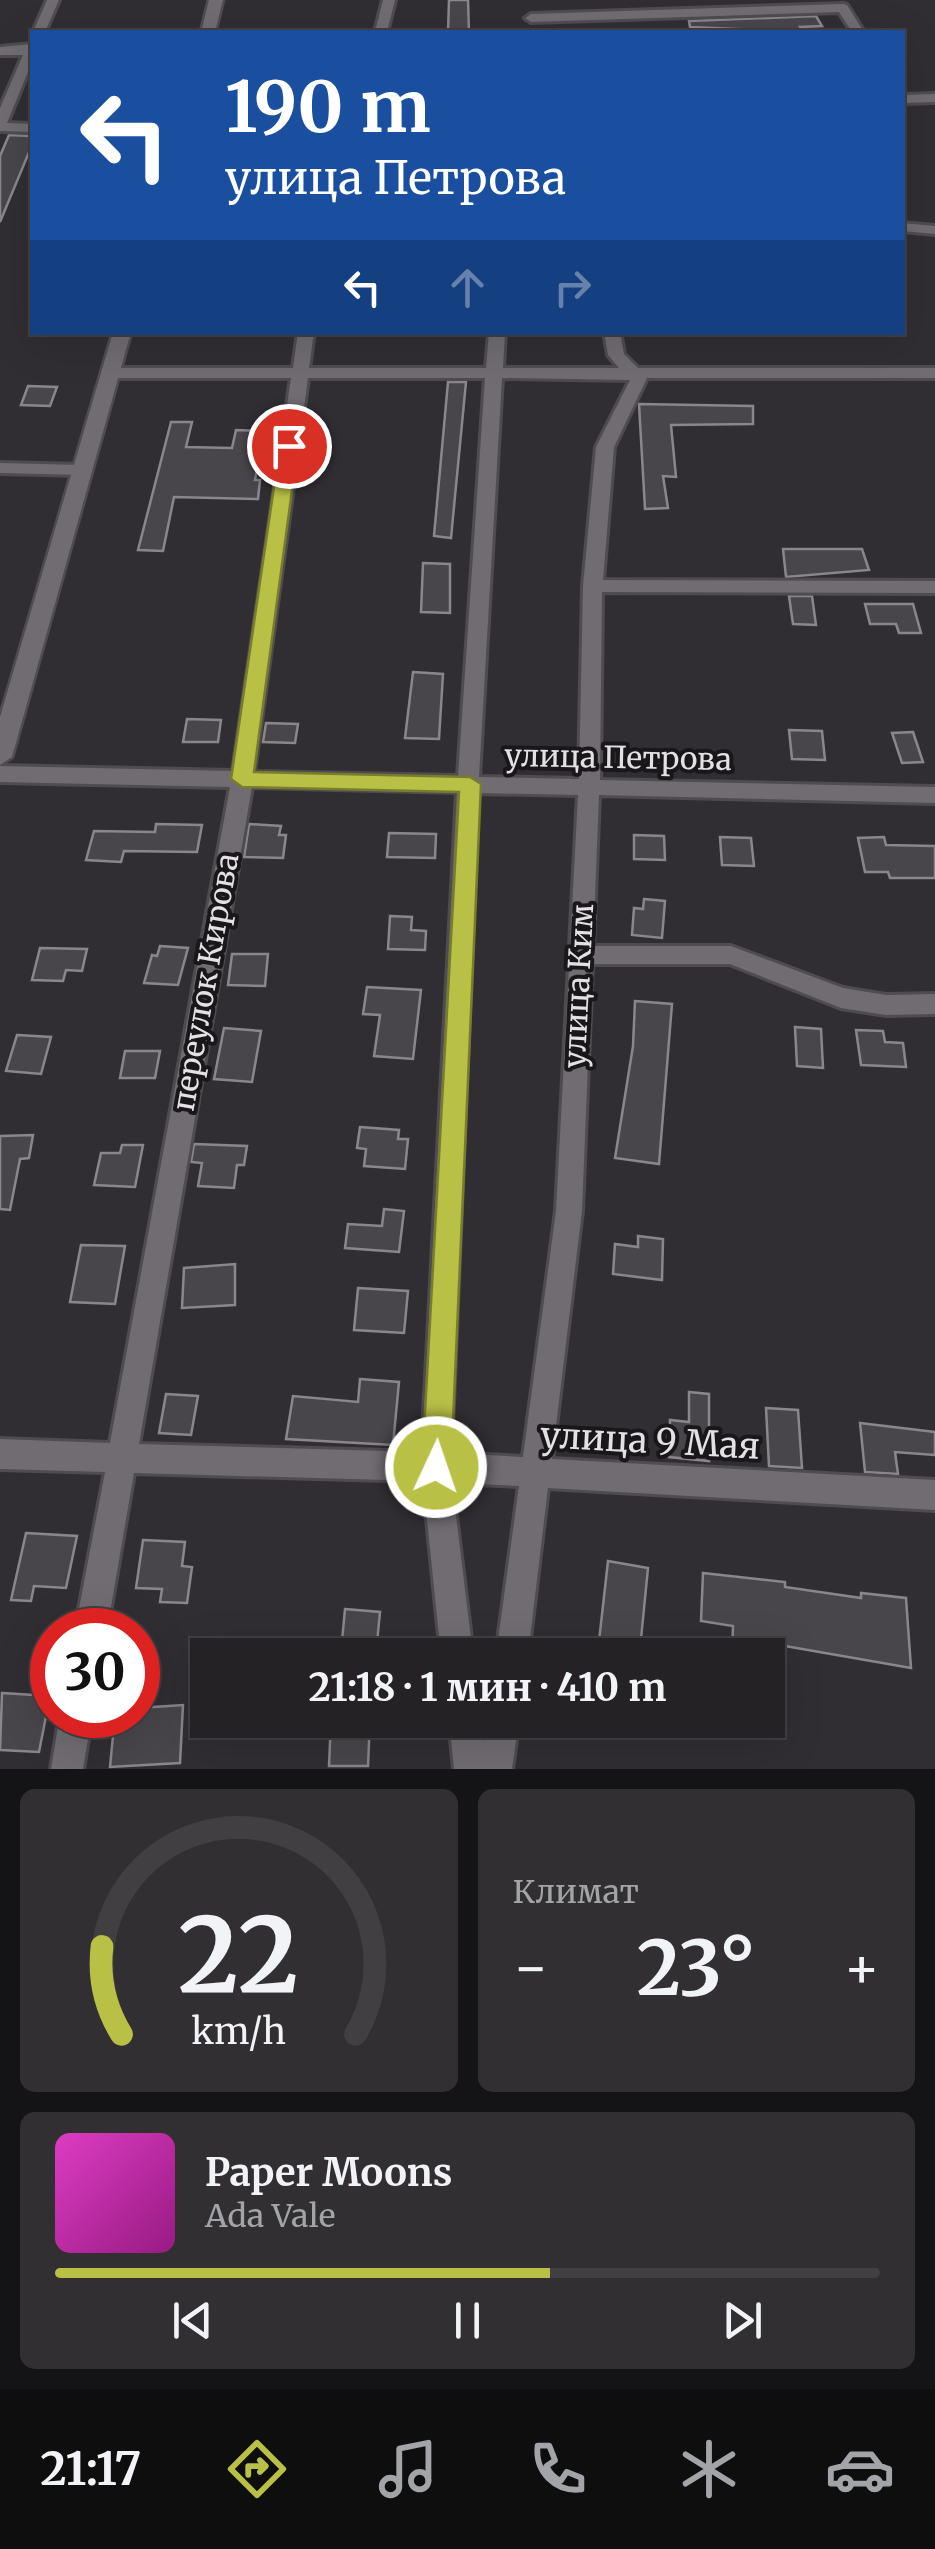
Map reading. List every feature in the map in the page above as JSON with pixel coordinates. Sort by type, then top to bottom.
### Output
[{"type":"street","points":[[40,30],[53,0]]},
{"type":"street","points":[[208,30],[216,0]]},
{"type":"street","points":[[382,30],[389,0]]},
{"type":"street","points":[[528,0],[532,25],[844,8],[857,30]]},
{"type":"street","points":[[0,50],[30,49]]},
{"type":"street","points":[[30,54],[0,126],[30,128]]},
{"type":"street","points":[[905,99],[935,98]]},
{"type":"street","points":[[905,227],[935,230]]},
{"type":"street","points":[[0,758],[121,335]]},
{"type":"street","name":"переулок Кирова","points":[[94,1608],[242,779],[306,335]]},
{"type":"street","points":[[456,1638],[436,1467],[474,652],[497,335]]},
{"type":"street","points":[[613,335],[616,355],[634,373]]},
{"type":"street","points":[[110,373],[935,373]]},
{"type":"street","name":"улица Ким","points":[[514,1638],[568,1212],[589,787],[593,586],[604,447],[639,379],[634,373]]},
{"type":"street","points":[[0,468],[82,470]]},
{"type":"street","points":[[593,586],[935,587]]},
{"type":"street","name":"улица Петрова","points":[[0,774],[935,795]]},
{"type":"street","points":[[581,955],[731,955],[841,998],[886,1005],[935,1004]]},
{"type":"street","name":"улица 9 Мая","points":[[0,1454],[436,1467],[935,1495]]},
{"type":"street","points":[[67,1769],[72,1738]]},
{"type":"street","points":[[466,1738],[470,1769]]},
{"type":"street","points":[[496,1769],[500,1738]]},
{"type":"building","points":[[449,0],[468,0],[469,30],[448,30]]},
{"type":"building","points":[[816,16],[822,26],[757,30],[690,27],[689,21]]},
{"type":"building","points":[[9,135],[30,136],[30,150],[0,222],[0,156]]},
{"type":"building","points":[[448,382],[466,382],[451,538],[434,536]]},
{"type":"building","points":[[28,386],[57,387],[50,406],[21,405]]},
{"type":"building","points":[[639,404],[753,406],[753,424],[671,425],[676,477],[663,476],[668,508],[645,509]]},
{"type":"building","points":[[171,422],[192,422],[186,447],[232,448],[236,430],[264,431],[255,480],[260,480],[258,499],[174,497],[163,551],[138,550]]},
{"type":"building","points":[[783,549],[862,549],[869,570],[786,577]]},
{"type":"building","points":[[423,563],[450,564],[450,613],[421,612]]},
{"type":"building","points":[[789,596],[812,596],[816,625],[793,624]]},
{"type":"building","points":[[865,604],[913,604],[921,633],[899,633],[896,624],[870,624]]},
{"type":"building","points":[[413,672],[443,674],[439,739],[405,738]]},
{"type":"building","points":[[187,719],[221,720],[218,742],[183,742]]},
{"type":"building","points":[[266,723],[298,724],[295,743],[263,742]]},
{"type":"building","points":[[789,730],[822,731],[825,760],[792,759]]},
{"type":"building","points":[[913,732],[923,762],[902,763],[892,733]]},
{"type":"building","points":[[156,824],[202,825],[197,852],[124,851],[121,862],[86,860],[94,831],[155,832]]},
{"type":"building","points":[[249,824],[281,826],[279,835],[286,835],[283,858],[244,857]]},
{"type":"building","points":[[389,833],[436,834],[435,858],[387,857]]},
{"type":"building","points":[[634,835],[664,836],[665,860],[634,859]]},
{"type":"building","points":[[720,837],[751,838],[754,866],[722,865]]},
{"type":"building","points":[[884,837],[886,845],[935,846],[935,878],[890,878],[888,872],[865,872],[858,838]]},
{"type":"building","points":[[644,899],[665,901],[662,938],[632,935],[634,908],[643,909]]},
{"type":"building","points":[[390,916],[412,917],[411,930],[426,931],[425,950],[388,949]]},
{"type":"building","points":[[160,946],[188,948],[178,985],[144,983],[152,955],[157,956]]},
{"type":"building","points":[[40,948],[87,949],[82,971],[66,970],[63,981],[32,980]]},
{"type":"building","points":[[232,954],[268,954],[265,986],[228,985]]},
{"type":"building","points":[[367,987],[421,990],[413,1059],[374,1056],[380,1015],[363,1014]]},
{"type":"building","points":[[635,1001],[672,1004],[659,1164],[615,1158],[633,1046]]},
{"type":"building","points":[[795,1027],[821,1029],[823,1068],[797,1066]]},
{"type":"building","points":[[224,1028],[261,1031],[252,1082],[214,1079]]},
{"type":"building","points":[[856,1030],[883,1031],[885,1042],[903,1043],[906,1067],[861,1065]]},
{"type":"building","points":[[17,1035],[51,1037],[41,1074],[6,1071]]},
{"type":"building","points":[[125,1051],[160,1051],[155,1078],[120,1078]]},
{"type":"building","points":[[360,1127],[399,1130],[398,1139],[408,1139],[405,1169],[364,1166],[366,1149],[357,1148]]},
{"type":"building","points":[[33,1135],[29,1158],[20,1159],[10,1210],[0,1209],[0,1136]]},
{"type":"building","points":[[194,1144],[247,1146],[244,1165],[237,1165],[234,1188],[198,1186],[202,1163],[191,1162]]},
{"type":"building","points":[[122,1145],[143,1145],[135,1187],[94,1185],[101,1153],[120,1153]]},
{"type":"building","points":[[384,1209],[404,1211],[399,1252],[345,1248],[348,1224],[382,1226]]},
{"type":"building","points":[[638,1236],[663,1239],[662,1280],[613,1274],[615,1244],[638,1247]]},
{"type":"building","points":[[81,1245],[125,1246],[115,1304],[70,1302]]},
{"type":"building","points":[[235,1264],[235,1305],[182,1308],[184,1268]]},
{"type":"building","points":[[358,1288],[408,1291],[404,1333],[354,1330]]},
{"type":"building","points":[[360,1379],[399,1382],[393,1445],[286,1439],[293,1396],[358,1402]]},
{"type":"building","points":[[689,1392],[709,1394],[709,1461],[669,1457],[670,1420],[689,1422]]},
{"type":"building","points":[[166,1394],[198,1396],[191,1435],[159,1433]]},
{"type":"building","points":[[766,1408],[798,1410],[802,1468],[769,1466]]},
{"type":"building","points":[[860,1423],[935,1432],[935,1455],[895,1452],[898,1474],[865,1472]]},
{"type":"building","points":[[26,1533],[77,1536],[66,1588],[34,1586],[31,1601],[11,1600]]},
{"type":"building","points":[[143,1540],[185,1542],[182,1566],[192,1567],[187,1603],[160,1602],[162,1589],[136,1588]]},
{"type":"building","points":[[608,1561],[648,1568],[641,1638],[599,1638]]},
{"type":"building","points":[[703,1573],[785,1582],[785,1587],[861,1598],[861,1593],[906,1598],[911,1668],[785,1646],[785,1638],[733,1638],[733,1626],[701,1621]]},
{"type":"building","points":[[345,1609],[380,1612],[377,1638],[342,1638]]},
{"type":"building","points":[[2,1693],[30,1695],[30,1738],[42,1738],[39,1752],[0,1750]]},
{"type":"building","points":[[183,1705],[180,1763],[110,1767],[113,1738],[160,1738],[160,1707]]},
{"type":"building","points":[[330,1738],[369,1738],[368,1766],[329,1766]]},
{"type":"route","points":[[289,446],[242,779],[470,784],[436,1467]]}]
